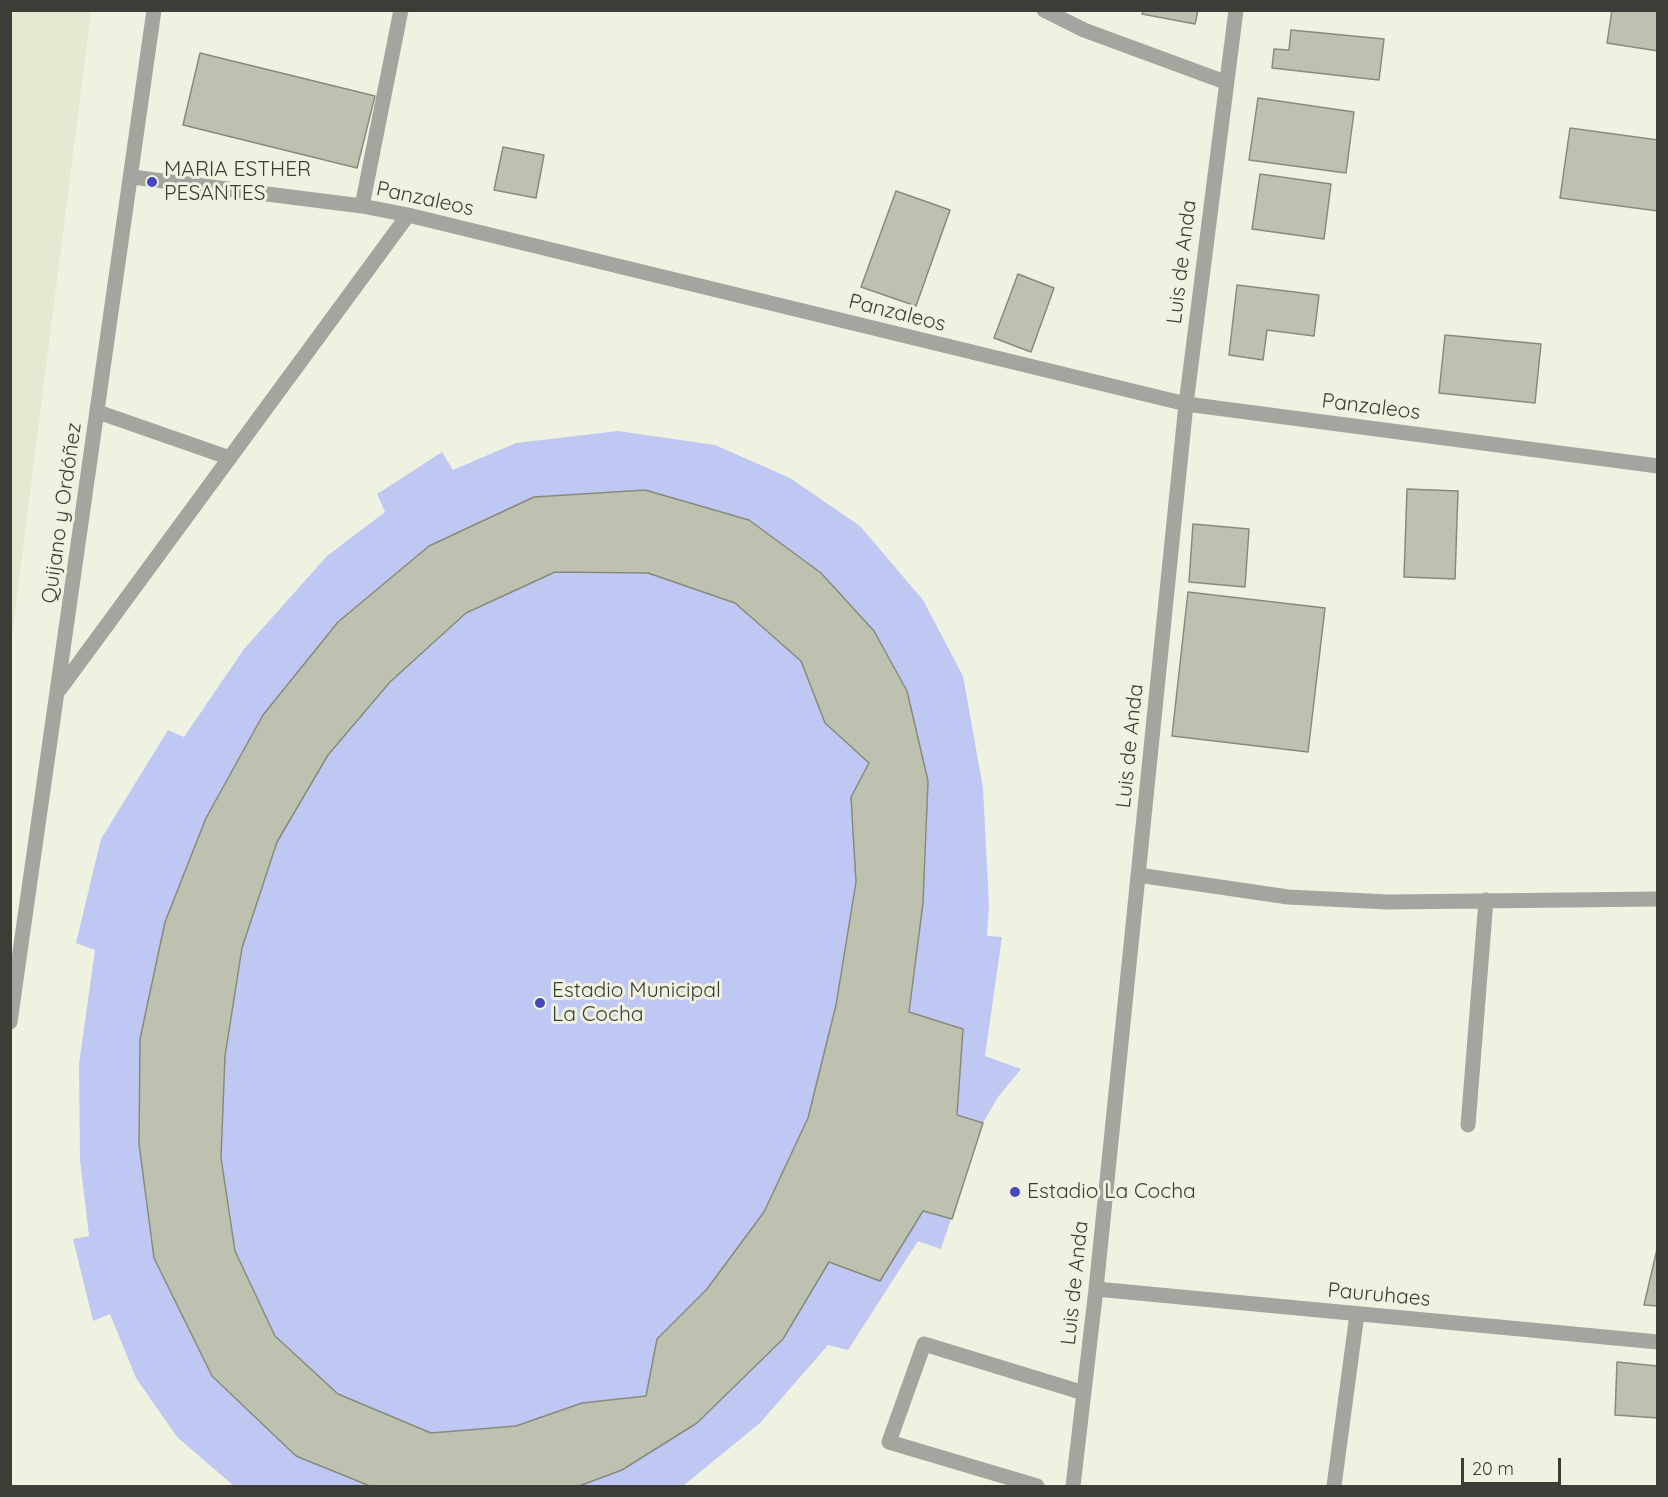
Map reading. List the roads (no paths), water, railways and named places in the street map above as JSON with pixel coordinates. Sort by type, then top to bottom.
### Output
[{"type":"street","name":"Quijano y Ordóñez","points":[[10,1022],[154,10]]},
{"type":"street","points":[[362,207],[401,10]]},
{"type":"street","points":[[1044,10],[1084,30],[1225,82]]},
{"type":"street","name":"Luis de Anda","points":[[1073,1486],[1096,1289],[1186,404],[1225,82],[1236,10]]},
{"type":"street","name":"Panzaleos","points":[[132,177],[408,215],[1186,404],[1658,466]]},
{"type":"street","points":[[58,692],[408,215]]},
{"type":"street","points":[[98,412],[230,458]]},
{"type":"street","points":[[1138,875],[1288,897],[1388,902],[1658,898]]},
{"type":"street","points":[[1468,1125],[1486,900]]},
{"type":"street","name":"Pauruhaes","points":[[1096,1289],[1658,1342]]},
{"type":"street","points":[[1334,1486],[1357,1314]]},
{"type":"street","points":[[1037,1486],[889,1442],[924,1344],[1084,1392]]},
{"type":"place","name":"MARIA ESTHER PESANTES","points":[[152,182]]},
{"type":"place","name":"Estadio Municipal La Cocha","points":[[540,1003]]},
{"type":"place","name":"Estadio La Cocha","points":[[1015,1192]]}]
